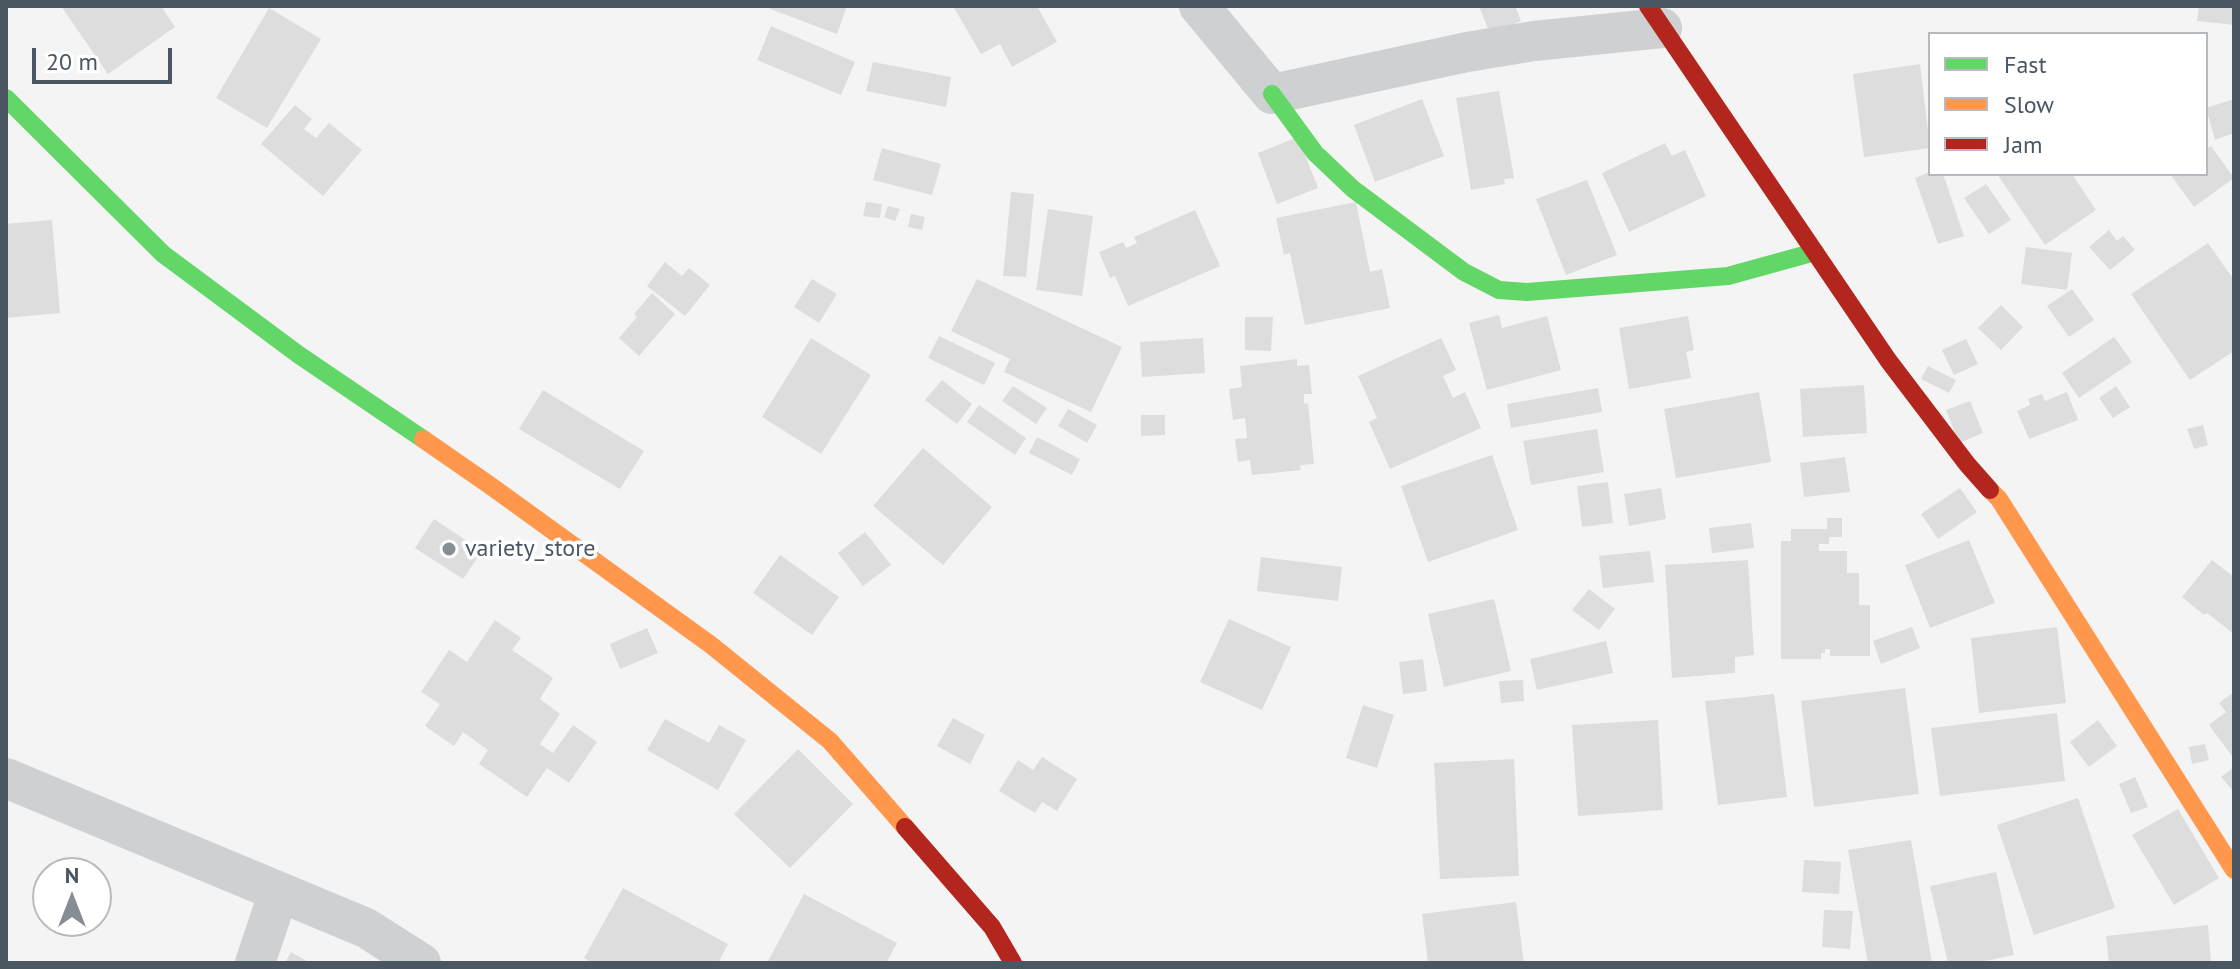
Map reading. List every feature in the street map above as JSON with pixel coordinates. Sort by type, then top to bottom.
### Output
[{"type":"street","points":[[1199,6],[1272,94],[1315,153],[1353,189],[1464,272],[1499,290],[1527,292],[1728,276],[1815,252]]},
{"type":"street","points":[[1272,94],[1467,52],[1655,17],[1888,360],[1967,464],[1999,499],[2234,870]]},
{"type":"street","points":[[6,98],[163,254],[299,355],[488,484],[711,645],[830,741],[992,927],[1013,963]]},
{"type":"street","points":[[6,778],[366,928],[421,963]]},
{"type":"street","points":[[255,963],[279,892]]},
{"type":"building","points":[[61,6],[161,6],[175,27],[108,74]]},
{"type":"building","points":[[771,6],[847,6],[837,34],[770,9]]},
{"type":"building","points":[[953,6],[1037,6],[1057,42],[1012,67],[1000,44],[981,54]]},
{"type":"building","points":[[1479,6],[1515,6],[1521,21],[1490,34]]},
{"type":"building","points":[[2199,6],[2234,6],[2234,25],[2197,21]]},
{"type":"building","points":[[269,8],[321,39],[267,128],[216,98]]},
{"type":"building","points":[[771,26],[855,62],[841,95],[757,60]]},
{"type":"building","points":[[873,62],[951,77],[946,107],[866,91]]},
{"type":"building","points":[[1920,64],[1928,148],[1864,157],[1853,74]]},
{"type":"building","points":[[1499,91],[1514,178],[1504,179],[1505,184],[1471,190],[1456,98]]},
{"type":"building","points":[[1422,99],[1444,156],[1375,182],[1354,125]]},
{"type":"building","points":[[2234,99],[2234,133],[2215,140],[2208,107]]},
{"type":"building","points":[[295,105],[312,119],[304,129],[316,138],[329,123],[362,150],[323,196],[261,144]]},
{"type":"building","points":[[1298,137],[1318,188],[1277,204],[1258,153]]},
{"type":"building","points":[[1665,143],[1672,156],[1685,150],[1706,196],[1629,232],[1602,173]]},
{"type":"building","points":[[2211,146],[2234,178],[2194,207],[2171,176],[2208,176],[2208,148]]},
{"type":"building","points":[[882,148],[941,164],[932,195],[873,180]]},
{"type":"building","points":[[1928,173],[1928,176],[1944,176],[1964,236],[1938,244],[1915,178]]},
{"type":"building","points":[[1998,176],[2073,176],[2096,210],[2045,245]]},
{"type":"building","points":[[1587,180],[1617,255],[1566,275],[1536,199]]},
{"type":"building","points":[[1986,184],[2011,220],[1989,234],[1964,198]]},
{"type":"building","points":[[1011,192],[1034,194],[1026,277],[1003,276]]},
{"type":"building","points":[[866,202],[882,204],[880,218],[863,216]]},
{"type":"building","points":[[1356,202],[1370,272],[1382,269],[1390,308],[1305,325],[1290,253],[1284,255],[1276,218]]},
{"type":"building","points":[[888,206],[900,209],[895,221],[884,217]]},
{"type":"building","points":[[1048,209],[1093,216],[1082,296],[1036,290]]},
{"type":"building","points":[[1195,210],[1220,266],[1128,306],[1115,276],[1110,278],[1099,252],[1123,242],[1126,248],[1137,243],[1134,237]]},
{"type":"building","points":[[911,214],[925,217],[922,230],[908,227]]},
{"type":"building","points":[[52,220],[60,313],[6,318],[6,224]]},
{"type":"building","points":[[2109,230],[2117,241],[2123,236],[2135,250],[2110,270],[2089,247]]},
{"type":"building","points":[[2208,243],[2234,280],[2234,351],[2190,380],[2131,294]]},
{"type":"building","points":[[2026,247],[2072,253],[2067,290],[2021,284]]},
{"type":"building","points":[[665,262],[682,276],[689,268],[710,285],[685,316],[647,286]]},
{"type":"building","points":[[812,279],[837,294],[819,323],[794,307]]},
{"type":"building","points":[[977,279],[1122,347],[1091,412],[1004,372],[1010,359],[951,331]]},
{"type":"building","points":[[2072,289],[2094,320],[2069,337],[2047,306]]},
{"type":"building","points":[[652,293],[675,314],[639,356],[619,338]]},
{"type":"building","points":[[2001,305],[2023,327],[2001,350],[1978,328]]},
{"type":"building","points":[[1499,315],[1502,328],[1547,316],[1561,370],[1487,390],[1469,323]]},
{"type":"building","points":[[1688,316],[1694,350],[1686,352],[1691,378],[1629,389],[1619,328]]},
{"type":"building","points":[[1245,317],[1273,317],[1271,351],[1245,350]]},
{"type":"building","points":[[939,336],[995,363],[984,385],[928,358]]},
{"type":"building","points":[[2114,337],[2132,362],[2079,398],[2062,373]]},
{"type":"building","points":[[811,338],[871,375],[821,454],[762,417]]},
{"type":"building","points":[[1203,338],[1205,373],[1142,377],[1140,342]]},
{"type":"building","points":[[1441,338],[1456,370],[1443,376],[1453,398],[1465,392],[1481,428],[1390,469],[1369,422],[1377,418],[1358,376]]},
{"type":"building","points":[[1966,339],[1978,364],[1954,375],[1942,350]]},
{"type":"building","points":[[1297,359],[1297,366],[1309,365],[1312,394],[1304,394],[1304,404],[1308,403],[1314,464],[1300,465],[1301,470],[1252,475],[1250,460],[1238,462],[1235,439],[1247,438],[1245,418],[1233,420],[1229,389],[1242,387],[1240,366]]},
{"type":"building","points":[[1928,366],[1956,380],[1949,393],[1921,379]]},
{"type":"building","points":[[942,380],[972,404],[957,424],[925,400]]},
{"type":"building","points":[[1864,385],[1867,433],[1803,437],[1800,389]]},
{"type":"building","points":[[1013,386],[1047,408],[1036,424],[1002,401]]},
{"type":"building","points":[[2116,386],[2130,407],[2113,418],[2099,398]]},
{"type":"building","points":[[1598,388],[1602,412],[1511,428],[1507,404]]},
{"type":"building","points":[[543,390],[644,451],[620,489],[519,429]]},
{"type":"building","points":[[1759,392],[1771,462],[1676,478],[1664,409]]},
{"type":"building","points":[[2067,392],[2078,420],[2029,439],[2017,411],[2030,405],[2028,399],[2042,394],[2045,401]]},
{"type":"building","points":[[1970,401],[1983,433],[1959,443],[1946,410]]},
{"type":"building","points":[[979,405],[1026,438],[1015,455],[967,422]]},
{"type":"building","points":[[1068,409],[1097,425],[1087,443],[1058,426]]},
{"type":"building","points":[[1141,415],[1165,415],[1165,435],[1141,436]]},
{"type":"building","points":[[2203,425],[2208,445],[2194,449],[2187,429]]},
{"type":"building","points":[[1597,429],[1604,472],[1531,485],[1523,441]]},
{"type":"building","points":[[1037,437],[1080,459],[1072,475],[1029,453]]},
{"type":"building","points":[[923,448],[992,507],[943,565],[873,506]]},
{"type":"building","points":[[1492,455],[1518,530],[1428,562],[1401,486]]},
{"type":"building","points":[[1845,457],[1850,492],[1804,497],[1800,463]]},
{"type":"building","points":[[1608,482],[1613,523],[1582,527],[1577,486]]},
{"type":"building","points":[[1661,488],[1666,519],[1629,526],[1624,494]]},
{"type":"building","points":[[1960,488],[1977,512],[1938,539],[1921,514]]},
{"type":"building","points":[[1827,518],[1842,518],[1842,537],[1829,537],[1829,544],[1819,544],[1819,551],[1847,551],[1847,573],[1859,573],[1859,605],[1870,605],[1870,656],[1830,656],[1830,649],[1825,649],[1821,659],[1781,659],[1781,541],[1791,541],[1791,529],[1827,529]]},
{"type":"building","name":"variety_store","points":[[434,519],[482,551],[463,579],[415,548]]},
{"type":"building","points":[[1751,523],[1754,548],[1712,553],[1709,528]]},
{"type":"building","points":[[865,532],[891,565],[863,586],[838,553]]},
{"type":"building","points":[[1969,540],[1995,603],[1930,628],[1905,565]]},
{"type":"building","points":[[1650,551],[1654,582],[1603,588],[1599,556]]},
{"type":"building","points":[[780,555],[839,597],[812,635],[753,593]]},
{"type":"building","points":[[1261,557],[1342,567],[1338,601],[1257,591]]},
{"type":"building","points":[[1748,560],[1754,655],[1735,657],[1735,673],[1672,678],[1665,565]]},
{"type":"building","points":[[2212,560],[2234,577],[2234,634],[2182,597]]},
{"type":"building","points":[[1589,589],[1615,609],[1599,630],[1572,610]]},
{"type":"building","points":[[1494,599],[1511,671],[1444,687],[1428,614]]},
{"type":"building","points":[[1229,619],[1291,647],[1262,710],[1200,682]]},
{"type":"building","points":[[495,620],[521,638],[512,650],[553,678],[540,699],[560,714],[540,744],[553,753],[573,725],[597,742],[569,783],[547,768],[527,797],[479,764],[488,750],[463,732],[454,746],[425,726],[440,704],[421,692],[449,650],[467,662]]},
{"type":"building","points":[[1912,627],[1920,648],[1881,664],[1873,641]]},
{"type":"building","points":[[2057,627],[2066,703],[1979,713],[1971,638]]},
{"type":"building","points":[[647,628],[658,653],[620,669],[610,644]]},
{"type":"building","points":[[1606,641],[1613,673],[1537,690],[1530,659]]},
{"type":"building","points":[[1423,659],[1427,691],[1403,694],[1399,662]]},
{"type":"building","points":[[1523,680],[1524,701],[1501,703],[1499,681]]},
{"type":"building","points":[[1905,688],[1919,794],[1814,807],[1801,701]]},
{"type":"building","points":[[2234,692],[2232,756],[2209,725],[2226,712],[2219,703]]},
{"type":"building","points":[[1774,694],[1787,797],[1718,805],[1705,701]]},
{"type":"building","points":[[1363,705],[1394,715],[1377,768],[1346,758]]},
{"type":"building","points":[[2057,713],[2065,781],[1940,796],[1931,728]]},
{"type":"building","points":[[953,718],[985,735],[970,764],[937,746]]},
{"type":"building","points":[[665,719],[709,743],[719,725],[746,740],[718,790],[647,750]]},
{"type":"building","points":[[1658,720],[1663,810],[1578,816],[1572,725]]},
{"type":"building","points":[[2098,720],[2117,746],[2089,767],[2070,742]]},
{"type":"building","points":[[2205,744],[2209,760],[2192,764],[2189,747]]},
{"type":"building","points":[[798,749],[853,804],[790,868],[734,814]]},
{"type":"building","points":[[1042,757],[1077,779],[1057,811],[1042,802],[1035,813],[999,791],[1018,760],[1033,770]]},
{"type":"building","points":[[1514,759],[1519,876],[1440,879],[1434,763]]},
{"type":"building","points":[[2234,767],[2234,792],[2221,777]]},
{"type":"building","points":[[2135,777],[2148,807],[2131,813],[2119,784]]},
{"type":"building","points":[[2078,798],[2115,908],[2034,935],[1997,825]]},
{"type":"building","points":[[2178,809],[2219,878],[2174,905],[2132,835]]},
{"type":"building","points":[[1911,840],[1932,963],[1868,963],[1848,850]]},
{"type":"building","points":[[1804,860],[1841,862],[1839,894],[1802,892]]},
{"type":"building","points":[[1996,872],[2014,955],[1975,963],[1948,963],[1930,886]]},
{"type":"building","points":[[623,888],[728,944],[718,963],[592,963],[584,958]]},
{"type":"building","points":[[804,894],[897,943],[886,963],[767,963]]},
{"type":"building","points":[[1516,902],[1524,963],[1428,963],[1422,914]]},
{"type":"building","points":[[1824,910],[1853,911],[1850,949],[1822,947]]},
{"type":"building","points":[[2208,925],[2211,963],[2109,963],[2106,936]]},
{"type":"building","points":[[291,952],[311,963],[285,963]]},
{"type":"traffic: fast","points":[[1272,94],[1315,153],[1353,189],[1464,272],[1499,290],[1527,292],[1728,276],[1815,252]]},
{"type":"traffic: fast","points":[[6,98],[163,254],[299,355],[423,439]]},
{"type":"traffic: slow","points":[[423,439],[711,645],[830,741],[905,827]]},
{"type":"traffic: slow","points":[[1990,490],[1999,499],[2234,870]]},
{"type":"traffic: jam","points":[[1648,6],[1888,360],[1990,490]]},
{"type":"traffic: jam","points":[[905,827],[992,927],[1013,963]]},
{"type":"place","name":"variety_store","points":[[449,549]]}]
